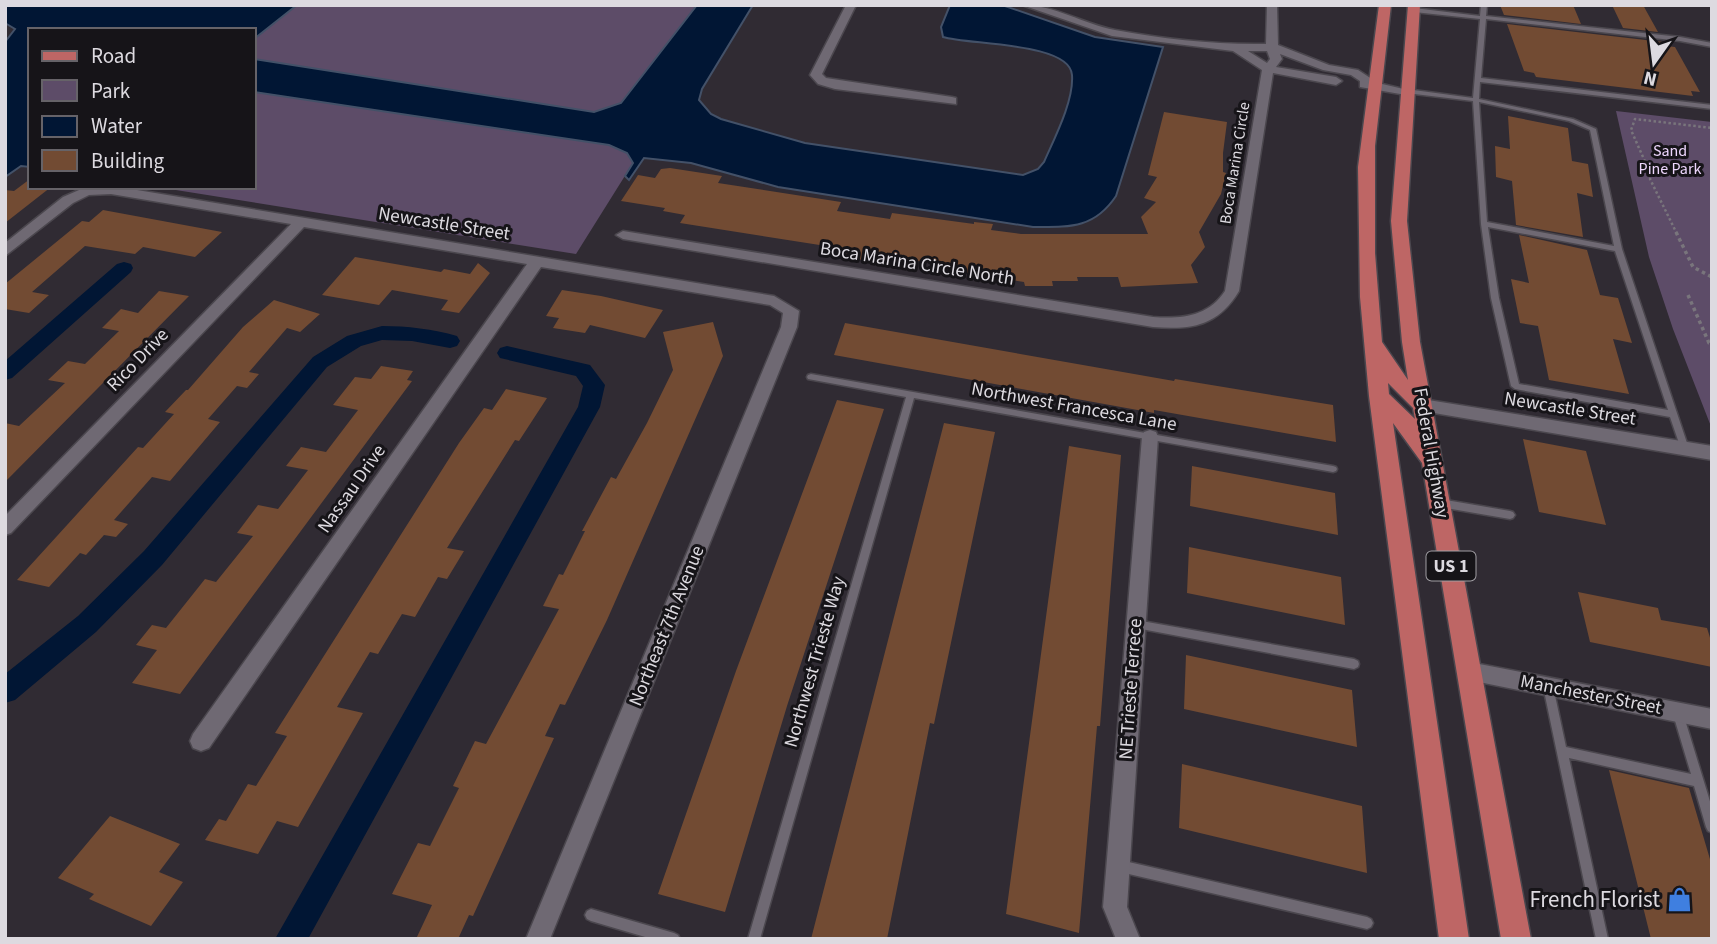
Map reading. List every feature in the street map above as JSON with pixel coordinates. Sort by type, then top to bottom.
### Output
[{"type":"main road","name":"US 1","points":[[1385,5],[1368,139],[1364,214],[1372,340],[1454,939]]},
{"type":"main road","name":"Federal Highway","points":[[1414,8],[1406,91],[1399,221],[1411,342],[1516,939]]},
{"type":"main road","points":[[1372,340],[1394,378],[1422,405]]},
{"type":"main road","points":[[1379,396],[1408,424],[1434,470]]},
{"type":"street","points":[[851,5],[816,75],[822,81],[952,101]]},
{"type":"street","points":[[1027,5],[1112,33],[1236,48],[1272,47],[1328,68],[1354,72],[1374,85]]},
{"type":"street","name":"Boca Marina Circle","points":[[1205,318],[1227,302],[1232,291],[1268,69],[1276,59],[1272,47],[1272,5]]},
{"type":"street","points":[[1236,48],[1268,69],[1406,91]]},
{"type":"street","name":"Newcastle Street","points":[[5,251],[68,201],[87,191],[111,190],[774,301],[791,311]]},
{"type":"street","name":"Rico Drive","points":[[5,528],[302,222]]},
{"type":"street","name":"Boca Marina Circle North","points":[[623,235],[1153,322],[1171,324],[1205,318]]},
{"type":"street","name":"Nassau Drive","points":[[201,741],[537,261]]},
{"type":"street","name":"Northeast 7th Avenue","points":[[538,939],[789,327],[791,311]]},
{"type":"street","name":"Newcastle Street","points":[[1422,405],[1712,453]]},
{"type":"street","name":"NE Trieste Terrece","points":[[1128,939],[1115,907],[1150,437]]},
{"type":"street","name":"Manchester Street","points":[[1469,671],[1712,719]]},
{"type":"lane","points":[[1484,5],[1476,100],[1484,224],[1495,298],[1515,386],[1673,414]]},
{"type":"lane","points":[[1414,8],[1483,19],[1680,39],[1712,45]]},
{"type":"lane","points":[[1479,80],[1712,107]]},
{"type":"lane","points":[[1406,91],[1476,100],[1571,120],[1593,129],[1618,249],[1685,449]]},
{"type":"lane","points":[[1484,224],[1618,249]]},
{"type":"lane","name":"Northwest Francesca Lane","points":[[811,377],[1333,469]]},
{"type":"lane","name":"Northwest Trieste Way","points":[[754,939],[911,394]]},
{"type":"lane","points":[[1440,503],[1510,515]]},
{"type":"lane","points":[[1136,624],[1354,664]]},
{"type":"lane","points":[[1548,686],[1602,939]]},
{"type":"lane","points":[[1677,712],[1712,827]]},
{"type":"lane","points":[[1562,751],[1698,781]]},
{"type":"lane","points":[[1118,866],[1367,923]]},
{"type":"lane","points":[[591,915],[674,939]]},
{"type":"path","points":[[1712,128],[1635,119],[1631,130],[1660,200],[1693,267],[1712,277]]},
{"type":"path","points":[[1688,295],[1709,343],[1712,344]]},
{"type":"green space","points":[[297,5],[697,5],[621,103],[594,112],[256,59],[256,37]]},
{"type":"green space","points":[[256,92],[609,145],[627,153],[633,163],[576,254],[170,189],[256,189]]},
{"type":"green space","name":"Sand Pine Park","points":[[1616,111],[1712,122],[1712,429],[1673,329],[1649,257]]},
{"type":"water","points":[[5,5],[297,5],[256,37],[256,28],[28,28],[28,167],[21,166],[5,177],[5,42],[15,29],[5,23]]},
{"type":"water","points":[[697,5],[753,5],[702,89],[699,100],[711,114],[805,143],[1023,175],[1038,169],[1044,162],[1067,108],[1072,75],[1067,64],[1055,56],[1016,47],[943,37],[941,27],[950,5],[1002,5],[1095,37],[1163,47],[1116,196],[1108,207],[1090,220],[1058,227],[1033,227],[778,187],[691,163],[644,158],[629,180],[625,176],[633,163],[627,153],[609,145],[256,92],[256,59],[594,112],[621,103]]},
{"type":"building","points":[[1500,5],[1573,5],[1581,24],[1504,15]]},
{"type":"building","points":[[1612,5],[1643,5],[1658,32],[1623,28]]},
{"type":"building","points":[[1507,24],[1663,42],[1666,46],[1675,47],[1700,92],[1691,91],[1693,96],[1536,77],[1534,73],[1524,71]]},
{"type":"building","points":[[1164,112],[1227,122],[1223,153],[1223,172],[1226,173],[1221,194],[1199,232],[1205,247],[1191,265],[1198,283],[1121,287],[1118,277],[1077,277],[1078,281],[1052,281],[1053,286],[1025,286],[1024,282],[961,272],[963,267],[866,254],[863,260],[823,253],[826,246],[680,223],[685,215],[663,211],[665,208],[621,201],[638,175],[655,178],[661,169],[670,168],[722,176],[718,183],[841,202],[837,211],[890,219],[892,213],[993,224],[991,230],[1021,234],[1148,234],[1141,217],[1156,202],[1144,198],[1157,177],[1148,175]]},
{"type":"building","points":[[1508,116],[1568,128],[1572,161],[1588,164],[1593,197],[1577,193],[1583,237],[1516,225],[1512,181],[1496,177],[1495,146],[1510,149]]},
{"type":"building","points":[[28,180],[28,189],[48,189],[5,223],[5,190],[14,191]]},
{"type":"building","points":[[103,210],[222,232],[195,257],[143,247],[135,254],[85,246],[32,292],[49,295],[29,313],[5,309],[5,284],[82,221],[89,222]]},
{"type":"building","points":[[1519,235],[1587,250],[1600,295],[1618,298],[1632,343],[1613,339],[1629,394],[1549,380],[1538,326],[1520,323],[1511,279],[1529,283]]},
{"type":"building","points":[[355,257],[441,272],[444,269],[470,274],[478,263],[490,273],[459,313],[441,310],[448,300],[392,290],[379,305],[322,295]]},
{"type":"building","points":[[562,290],[663,310],[645,338],[590,325],[585,333],[553,328],[559,318],[546,316]]},
{"type":"building","points":[[159,291],[189,296],[5,482],[5,423],[19,426],[65,383],[48,380],[68,361],[85,364],[119,331],[102,328],[121,309],[138,313]]},
{"type":"building","points":[[274,300],[320,314],[300,332],[287,328],[249,372],[259,374],[247,388],[237,386],[208,419],[220,422],[170,481],[152,477],[114,520],[128,524],[116,537],[104,535],[86,555],[80,553],[49,587],[17,580],[138,447],[143,448],[174,414],[165,412],[243,327]]},
{"type":"building","points":[[713,322],[723,356],[607,620],[565,705],[560,704],[545,736],[554,738],[473,916],[469,915],[458,939],[416,939],[432,905],[392,894],[418,843],[430,846],[459,788],[453,786],[475,741],[486,744],[559,609],[543,606],[559,574],[563,575],[585,531],[582,531],[611,477],[616,479],[647,423],[673,370],[663,332]]},
{"type":"building","points":[[845,323],[1174,381],[1175,379],[1333,405],[1336,442],[1154,410],[1154,413],[834,355]]},
{"type":"building","points":[[381,366],[413,371],[407,380],[412,381],[180,694],[132,683],[157,650],[136,645],[152,625],[166,628],[205,579],[216,582],[253,536],[237,533],[258,505],[278,509],[308,470],[286,466],[301,447],[326,452],[358,410],[333,405],[355,377],[371,379]]},
{"type":"building","points":[[506,389],[547,398],[519,441],[515,440],[447,548],[464,551],[447,579],[438,577],[415,617],[402,614],[378,654],[370,652],[337,707],[363,713],[298,827],[277,821],[258,854],[205,840],[219,819],[226,821],[248,784],[256,786],[287,736],[275,733],[459,443],[484,408],[492,410]]},
{"type":"building","points":[[837,400],[884,409],[787,706],[725,912],[658,894],[736,671]]},
{"type":"building","points":[[944,423],[995,432],[934,724],[930,723],[887,939],[811,939]]},
{"type":"building","points":[[1523,439],[1586,451],[1606,525],[1539,512]]},
{"type":"building","points":[[1069,446],[1121,455],[1100,726],[1097,726],[1079,933],[1006,914]]},
{"type":"building","points":[[1192,466],[1335,493],[1338,535],[1190,506]]},
{"type":"building","points":[[1189,547],[1341,577],[1345,625],[1187,593]]},
{"type":"building","points":[[1578,592],[1658,608],[1661,620],[1707,628],[1712,644],[1712,667],[1590,642]]},
{"type":"building","points":[[1186,655],[1352,690],[1357,747],[1184,709]]},
{"type":"building","points":[[1182,764],[1362,806],[1367,873],[1179,828]]},
{"type":"building","points":[[1609,770],[1689,788],[1712,866],[1712,939],[1651,939]]},
{"type":"building","points":[[110,816],[180,844],[159,872],[183,882],[151,926],[89,899],[94,894],[58,878]]},
{"type":"waterway","points":[[5,373],[124,268]]},
{"type":"waterway","points":[[5,691],[87,624],[153,558],[320,362],[354,341],[382,333],[412,334],[450,341]]},
{"type":"waterway","points":[[291,939],[589,407],[594,385],[583,370],[507,353]]},
{"type":"place","name":"French Florist","points":[[1680,899]]}]
